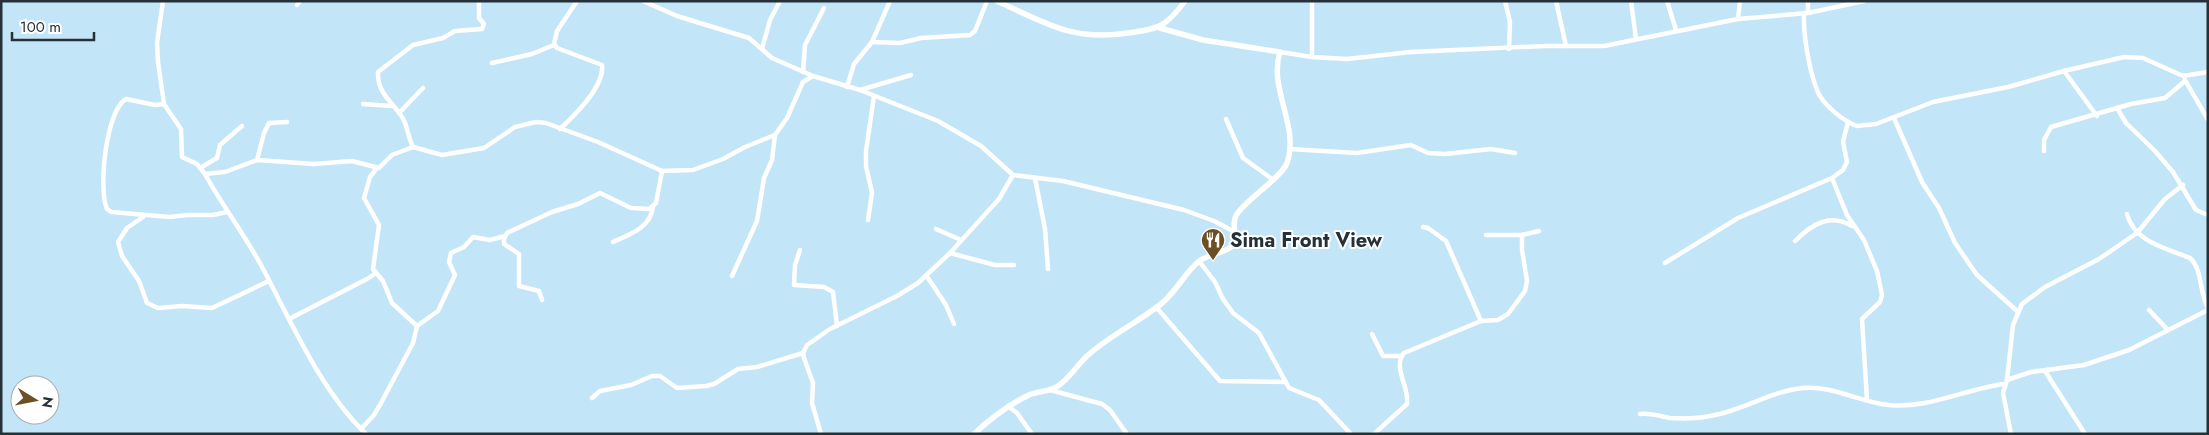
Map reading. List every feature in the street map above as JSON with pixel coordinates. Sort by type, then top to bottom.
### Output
[{"type":"street","points":[[163,1],[157,43],[164,104],[180,125],[182,157],[192,160],[205,174],[325,380],[350,418],[366,434]]},
{"type":"street","points":[[413,147],[399,113],[392,106],[378,79],[380,70],[414,45],[443,38],[455,31],[482,29],[484,24],[478,14],[479,1]]},
{"type":"street","points":[[554,45],[557,31],[577,1]]},
{"type":"street","points":[[643,1],[677,16],[749,38],[772,58],[803,72],[860,90],[938,121],[972,140],[1013,175],[1063,182],[1184,210],[1214,221],[1233,231]]},
{"type":"street","points":[[762,49],[770,20],[780,1]]},
{"type":"street","points":[[847,87],[854,64],[872,42],[890,1]]},
{"type":"street","points":[[872,42],[900,43],[920,38],[970,35],[975,31],[987,1]]},
{"type":"street","points":[[997,1],[1052,26],[1079,35],[1118,34],[1160,28],[1203,40],[1312,57],[1347,58],[1411,52],[1604,46],[1738,19],[1806,13],[1864,1]]},
{"type":"street","points":[[1160,28],[1176,14],[1185,1]]},
{"type":"street","points":[[1312,1],[1312,57]]},
{"type":"street","points":[[1504,1],[1510,22],[1509,48]]},
{"type":"street","points":[[1556,1],[1566,46]]},
{"type":"street","points":[[1630,1],[1636,39]]},
{"type":"street","points":[[1667,1],[1676,30]]},
{"type":"street","points":[[1738,19],[1740,1]]},
{"type":"street","points":[[1808,1],[1804,30],[1817,90],[1826,102],[1848,122],[1861,126],[1894,118],[1933,102],[2008,87],[2124,57],[2137,57],[2184,79],[2208,120]]},
{"type":"street","points":[[803,72],[805,45],[824,8]]},
{"type":"street","points":[[492,62],[532,54],[554,45],[595,60],[602,65],[603,71],[598,84],[572,118],[560,129]]},
{"type":"street","points":[[974,434],[1008,406],[1030,395],[1050,390],[1061,384],[1100,345],[1156,307],[1172,293],[1182,277],[1198,261],[1212,253],[1224,251],[1233,246],[1235,242],[1233,224],[1237,214],[1284,169],[1289,149],[1286,113],[1279,94],[1277,67],[1280,52]]},
{"type":"street","points":[[2064,71],[2097,116]]},
{"type":"street","points":[[2044,151],[2044,140],[2052,127],[2097,116],[2117,108],[2165,98],[2184,79],[2208,72]]},
{"type":"street","points":[[860,90],[911,75]]},
{"type":"street","points":[[732,276],[757,221],[764,178],[772,160],[775,135],[787,118],[803,82],[813,76]]},
{"type":"street","points":[[399,113],[423,88]]},
{"type":"street","points":[[868,220],[872,194],[866,166],[866,151],[874,96]]},
{"type":"street","points":[[164,104],[155,105],[130,98],[122,100],[117,107],[104,158],[107,209],[111,212],[144,216],[206,216],[227,212]]},
{"type":"street","points":[[363,104],[392,106]]},
{"type":"street","points":[[2117,108],[2126,123],[2155,150],[2182,184],[2196,210],[2208,215]]},
{"type":"street","points":[[1894,118],[1922,182],[1940,208],[1955,244],[1977,275],[2017,311]]},
{"type":"street","points":[[1226,119],[1243,158],[1272,179]]},
{"type":"street","points":[[257,160],[264,133],[269,123],[287,122]]},
{"type":"street","points":[[417,326],[392,303],[383,281],[376,273],[372,264],[378,222],[364,198],[370,177],[377,168],[392,156],[413,147],[437,154],[457,154],[484,148],[514,127],[542,122],[598,142],[662,171],[693,170],[723,159],[745,147],[775,135]]},
{"type":"street","points":[[1666,264],[1738,218],[1832,178],[1842,170],[1846,162],[1843,142],[1848,122]]},
{"type":"street","points":[[200,168],[218,158],[220,145],[242,126]]},
{"type":"street","points":[[1289,149],[1358,153],[1411,145],[1426,152],[1445,154],[1491,149],[1515,153]]},
{"type":"street","points":[[205,174],[226,172],[257,160],[314,164],[352,161],[377,168]]},
{"type":"street","points":[[614,242],[642,227],[649,221],[662,171]]},
{"type":"street","points":[[592,398],[600,391],[631,385],[652,376],[660,376],[677,388],[706,386],[714,384],[738,369],[757,367],[803,353],[807,345],[815,339],[909,290],[950,253],[999,199],[1013,175]]},
{"type":"street","points":[[1035,178],[1045,229],[1048,269]]},
{"type":"street","points":[[1832,178],[1854,227],[1864,240],[1870,253],[1877,271],[1882,295],[1875,308],[1867,312],[1862,319],[1867,400]]},
{"type":"street","points":[[2010,434],[2003,393],[2004,384],[2007,380],[2009,348],[2017,311],[2027,299],[2040,290],[2099,258],[2137,233],[2165,199],[2182,184]]},
{"type":"street","points":[[361,428],[374,415],[381,403],[413,344],[417,326],[438,310],[455,272],[449,262],[451,254],[464,248],[473,237],[490,240],[505,236],[511,231],[552,212],[578,204],[600,193],[606,194],[631,208],[642,210],[653,207]]},
{"type":"street","points":[[2007,380],[2045,370],[2084,365],[2129,350],[2208,309],[2202,296],[2194,262],[2190,258],[2150,242],[2137,233],[2127,214]]},
{"type":"street","points":[[144,216],[127,228],[118,242],[122,256],[135,274],[147,303],[150,305],[158,308],[182,306],[212,308],[269,281]]},
{"type":"street","points":[[1795,241],[1809,228],[1826,220],[1839,220],[1854,227]]},
{"type":"street","points":[[1423,227],[1428,228],[1446,241],[1481,321]]},
{"type":"street","points":[[936,230],[961,240]]},
{"type":"street","points":[[1486,235],[1522,235],[1539,231]]},
{"type":"street","points":[[1372,334],[1383,356],[1402,356],[1481,321],[1498,320],[1503,317],[1513,308],[1525,290],[1527,272],[1522,256],[1522,235]]},
{"type":"street","points":[[505,236],[504,244],[519,254],[519,286],[539,291],[542,300]]},
{"type":"street","points":[[800,250],[794,265],[794,285],[824,287],[833,292],[838,326]]},
{"type":"street","points":[[950,253],[995,265],[1014,265]]},
{"type":"street","points":[[1198,261],[1215,282],[1222,299],[1232,313],[1259,333],[1291,389],[1319,400],[1351,434]]},
{"type":"street","points":[[289,319],[376,273]]},
{"type":"street","points":[[926,275],[946,304],[954,324]]},
{"type":"street","points":[[1156,307],[1218,379],[1225,382],[1251,380],[1286,382]]},
{"type":"street","points":[[2149,310],[2167,329]]},
{"type":"street","points":[[803,353],[814,383],[812,403],[821,434]]},
{"type":"street","points":[[1374,434],[1407,404],[1408,394],[1400,365],[1402,356]]},
{"type":"street","points":[[2045,370],[2085,434]]},
{"type":"street","points":[[1640,414],[1650,413],[1676,418],[1714,416],[1772,395],[1801,388],[1821,390],[1889,405],[1918,404],[2004,384]]},
{"type":"street","points":[[1050,390],[1102,404],[1127,434]]},
{"type":"street","points":[[1008,406],[1023,419],[1032,434]]},
{"type":"place","name":"Sima Front View","points":[[1213,261]]}]
